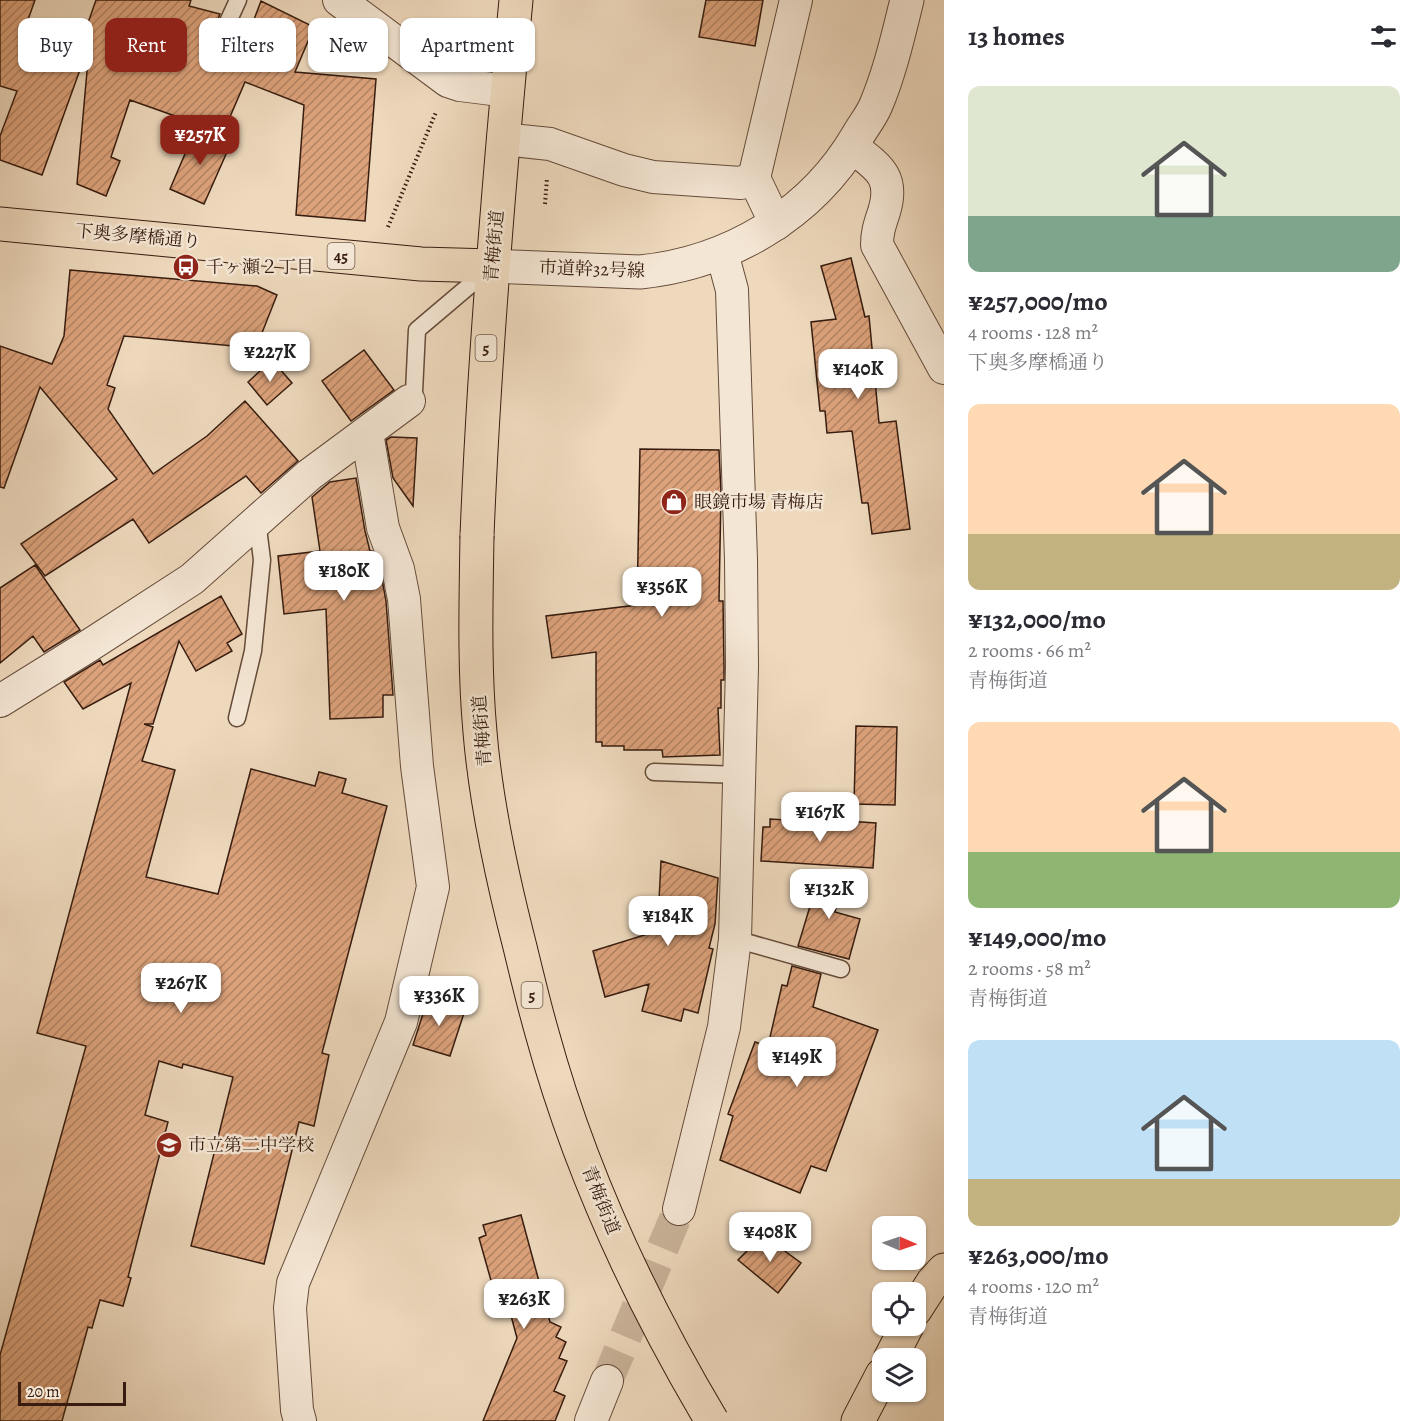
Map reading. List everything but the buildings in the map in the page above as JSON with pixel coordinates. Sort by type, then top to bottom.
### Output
[{"type":"main road","name":"青梅街道","points":[[516,0],[492,266],[477,536],[477,675],[480,732],[490,813],[505,887],[542,1034],[583,1156],[618,1243],[666,1339],[712,1421]]},
{"type":"main road","name":"下奥多摩橋通り","points":[[0,224],[421,264],[492,266]]},
{"type":"main road","points":[[926,1293],[944,1270]]},
{"type":"main road","points":[[858,1421],[872,1394]]},
{"type":"street","points":[[339,0],[448,81],[460,86],[508,91]]},
{"type":"street","points":[[776,224],[754,178],[796,0]]},
{"type":"street","name":"市道幹32号線","points":[[492,266],[640,272],[663,270],[722,253],[776,224],[796,210],[835,171],[875,108],[888,73],[907,0]]},
{"type":"street","points":[[504,140],[550,144],[624,170],[653,177],[741,183],[754,178]]},
{"type":"street","points":[[852,147],[881,169],[885,177],[889,192],[877,232],[877,245],[944,368]]},
{"type":"street","points":[[679,1209],[724,1027],[735,939],[740,775],[741,560],[732,290],[722,253]]},
{"type":"street","points":[[0,701],[192,579],[309,475],[409,401]]},
{"type":"street","points":[[300,1421],[297,1410],[291,1308],[292,1283],[401,1023],[433,887],[417,766],[404,599],[398,568],[383,528],[367,433]]},
{"type":"street","points":[[591,1421],[607,1382]]},
{"type":"lane","points":[[230,18],[238,0]]},
{"type":"lane","points":[[409,401],[414,392],[417,330],[492,266]]},
{"type":"lane","points":[[237,718],[254,640],[262,560],[257,520]]},
{"type":"lane","points":[[654,772],[740,775]]},
{"type":"lane","points":[[735,939],[841,969]]},
{"type":"path","points":[[387,230],[448,81]]},
{"type":"path","points":[[545,204],[547,175]]},
{"type":"tunnel","points":[[607,1381],[679,1209]]},
{"type":"place","name":"千ヶ瀬２丁目","points":[[186,267]]},
{"type":"place","name":"眼鏡市場 青梅店","points":[[674,502]]},
{"type":"place","name":"市立第二中学校","points":[[169,1145]]}]
